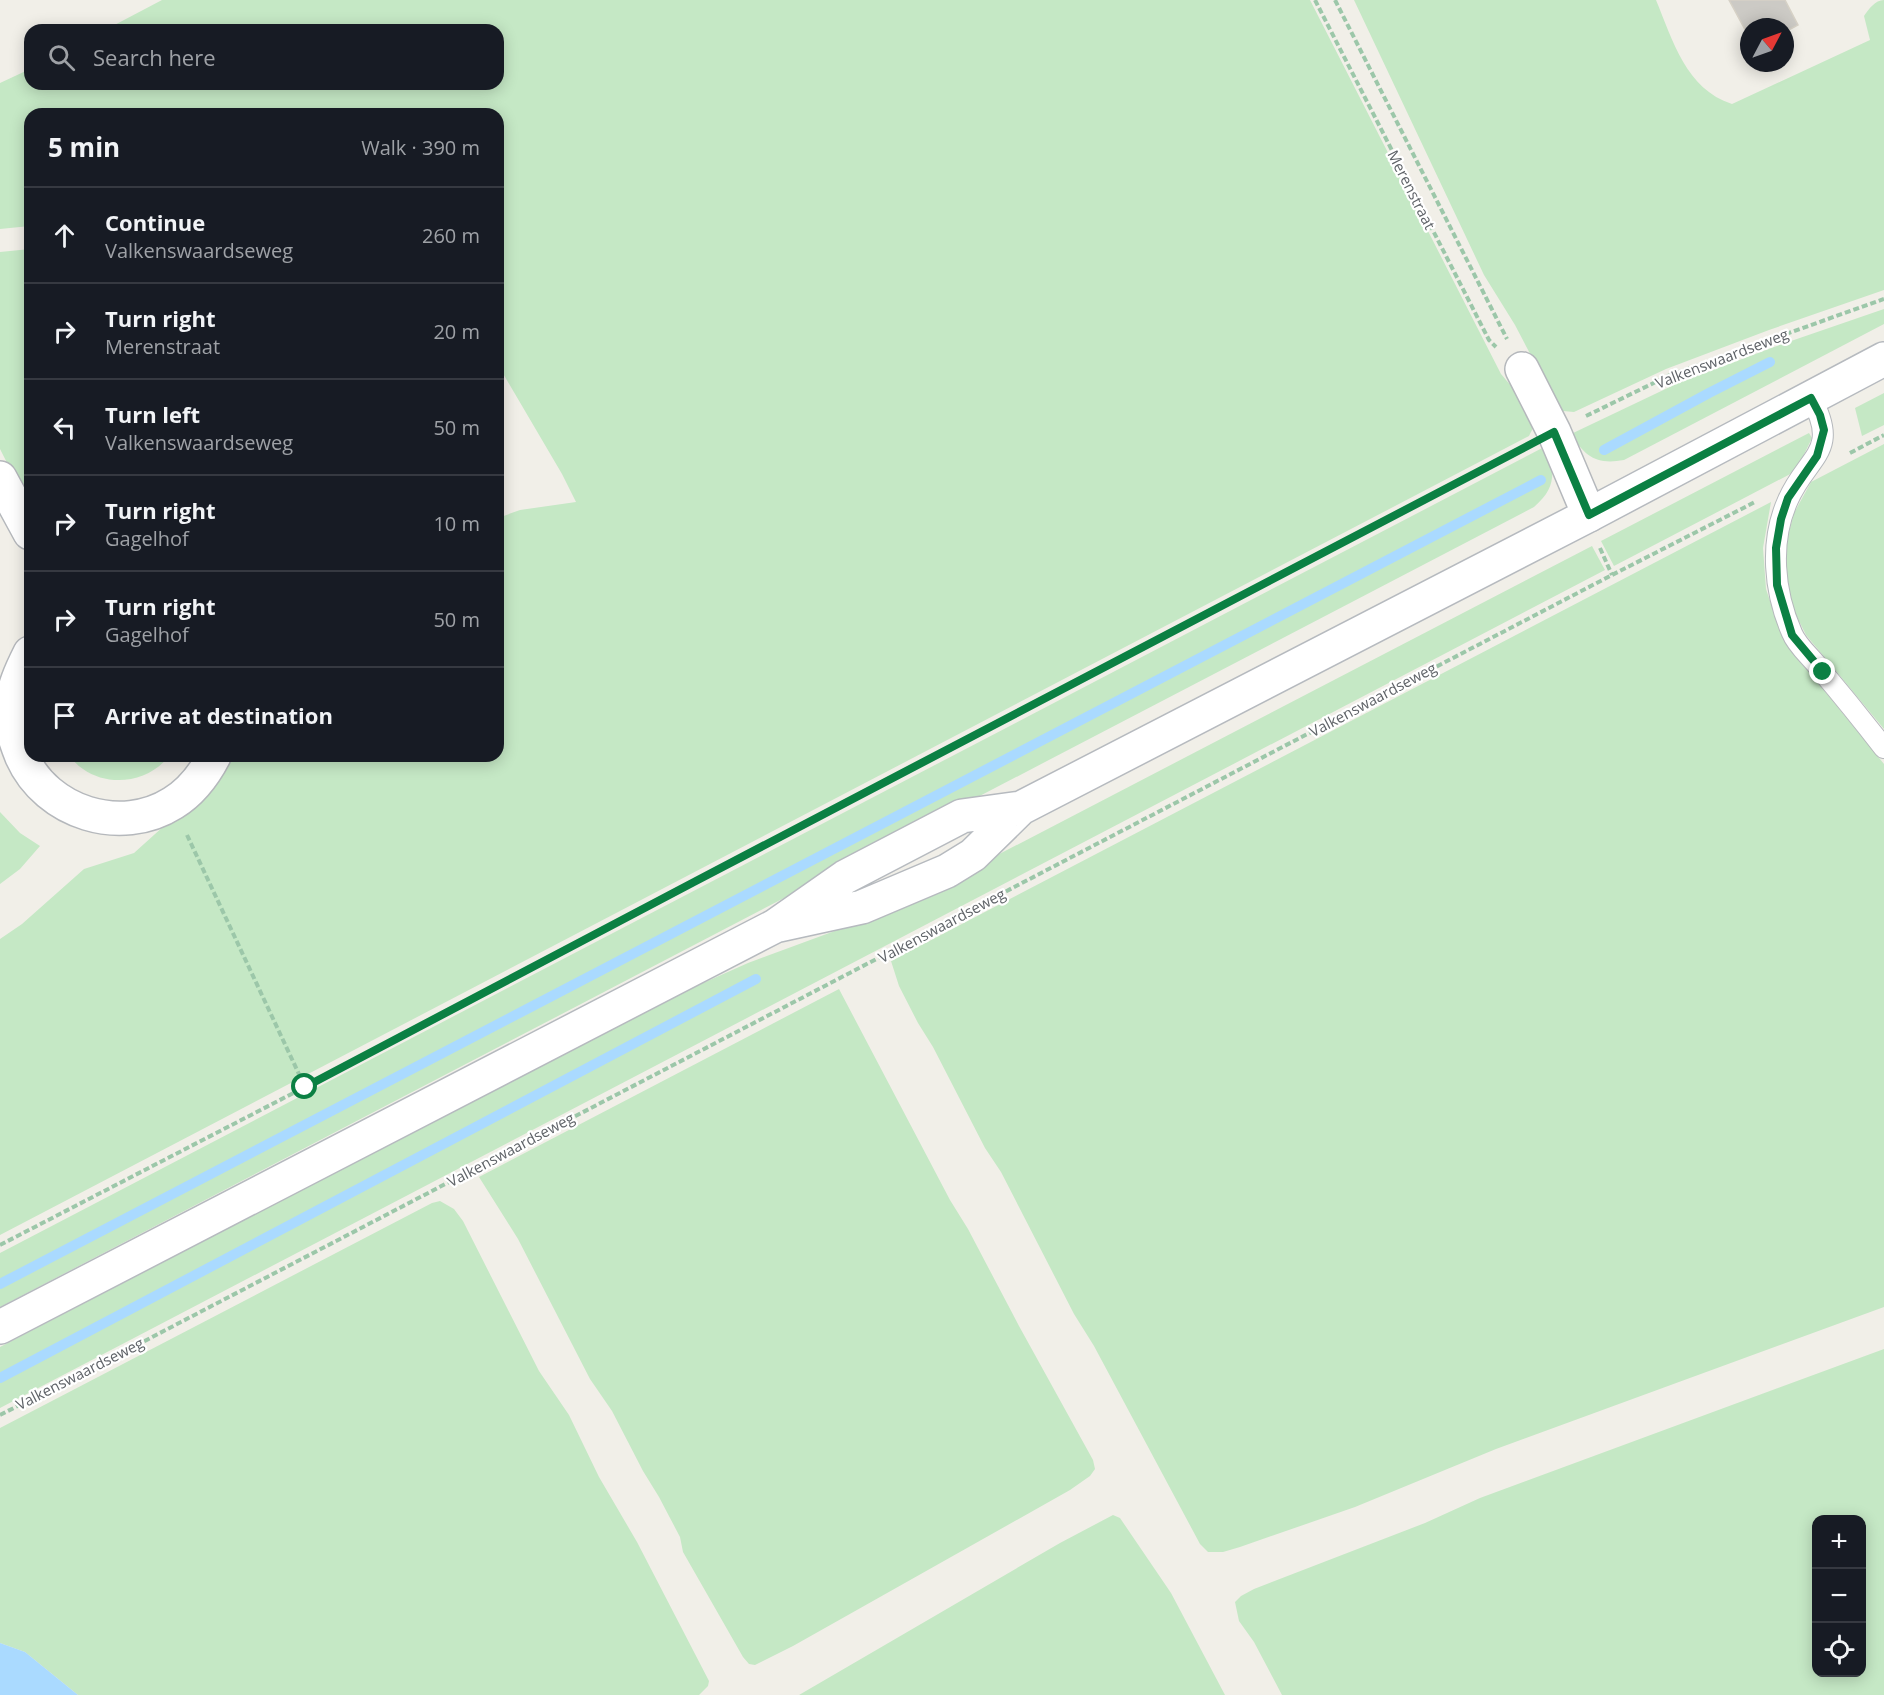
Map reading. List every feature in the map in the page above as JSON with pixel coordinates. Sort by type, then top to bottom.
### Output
[{"type":"main road","points":[[0,1327],[776,926],[845,877],[963,816],[1021,808],[1589,515],[1884,359]]},
{"type":"main road","points":[[1522,369],[1554,432],[1589,515]]},
{"type":"main road","points":[[0,478],[24,522]]},
{"type":"main road","points":[[24,665],[17,680],[11,710],[15,740],[24,761]]},
{"type":"main road","points":[[24,762],[47,792],[72,809],[101,818],[126,818],[150,814],[172,804],[197,783],[210,762]]},
{"type":"lane","points":[[1811,398],[1820,415],[1824,430],[1817,456],[1788,498],[1781,519],[1776,548],[1777,585],[1792,635],[1884,748]]},
{"type":"path","name":"Merenstraat","points":[[1315,0],[1489,340],[1522,369]]},
{"type":"path","name":"Merenstraat","points":[[1335,0],[1522,369]]},
{"type":"path","name":"Valkenswaardseweg","points":[[0,1245],[1554,432],[1668,376],[1884,299]]},
{"type":"path","name":"Valkenswaardseweg","points":[[0,1415],[1884,435]]},
{"type":"path","points":[[172,804],[305,1087]]},
{"type":"green space","points":[[162,0],[1310,0],[1501,374],[1530,411],[1534,422],[1533,428],[1529,436],[0,1235],[0,939],[22,924],[84,869],[134,853],[185,807],[222,762],[504,762],[504,516],[520,510],[576,502],[504,375],[504,108],[24,108],[24,227],[0,229],[0,83],[24,72],[24,90],[504,90],[504,24],[116,24]]},
{"type":"green space","points":[[1354,0],[1656,0],[1675,47],[1692,75],[1716,97],[1732,104],[1870,40],[1864,16],[1875,3],[1884,0],[1884,290],[1666,369],[1574,412],[1559,409],[1515,325],[1484,275]]},
{"type":"green space","points":[[24,250],[24,496],[0,449],[0,252]]},
{"type":"green space","points":[[1884,309],[1884,324],[1624,460],[1606,461],[1593,458],[1581,448],[1571,434],[1676,384]]},
{"type":"green space","points":[[1884,393],[1884,425],[1862,436],[1855,408]]},
{"type":"green space","points":[[1809,433],[1812,438],[1796,471],[1614,566],[1601,541]]},
{"type":"green space","points":[[1884,444],[1884,729],[1806,635],[1791,605],[1784,572],[1786,544],[1794,513],[1811,482]]},
{"type":"green space","points":[[1548,445],[1552,479],[1547,493],[1534,507],[0,1307],[0,1253]]},
{"type":"green space","points":[[1771,502],[1763,548],[1766,589],[1779,628],[1797,657],[1884,764],[1884,1307],[1496,1449],[1355,1507],[1240,1547],[1223,1552],[1208,1552],[1200,1544],[1094,1346],[1074,1314],[1001,1172],[985,1148],[933,1047],[918,1023],[899,986],[891,961]]},
{"type":"green space","points":[[1592,546],[1605,570],[0,1408],[0,1347],[674,996],[748,963],[870,918],[934,888]]},
{"type":"green space","points":[[75,762],[164,762],[140,777],[117,780],[105,779],[81,768]]},
{"type":"green space","points":[[0,812],[20,833],[40,846],[20,869],[0,884]]},
{"type":"green space","points":[[839,989],[950,1200],[1093,1460],[1095,1469],[1090,1476],[1070,1490],[793,1646],[755,1665],[749,1664],[743,1657],[683,1552],[680,1537],[659,1497],[612,1411],[590,1379],[518,1239],[479,1177]]},
{"type":"green space","points":[[440,1201],[454,1209],[463,1221],[539,1371],[569,1415],[599,1477],[637,1542],[709,1681],[708,1686],[699,1695],[78,1695],[25,1652],[0,1643],[0,1428],[432,1203]]},
{"type":"green space","points":[[1884,1349],[1884,1695],[1282,1695],[1254,1642],[1239,1621],[1235,1602],[1254,1589],[1425,1523],[1480,1498]]},
{"type":"green space","points":[[1113,1515],[1120,1518],[1171,1593],[1225,1695],[799,1695],[1060,1543]]},
{"type":"water","points":[[0,1643],[25,1652],[78,1695],[0,1695]]},
{"type":"building","points":[[1729,0],[1785,0],[1798,25],[1794,27],[1794,18],[1740,18],[1740,20]]},
{"type":"waterway","points":[[1604,450],[1770,362]]},
{"type":"waterway","points":[[0,1284],[1541,480]]},
{"type":"waterway","points":[[0,1378],[756,979]]},
{"type":"route","points":[[305,1087],[1554,432],[1589,515],[1811,398],[1820,415],[1824,430],[1817,456],[1788,498],[1781,519],[1776,548],[1777,585],[1792,635],[1823,672]]}]
